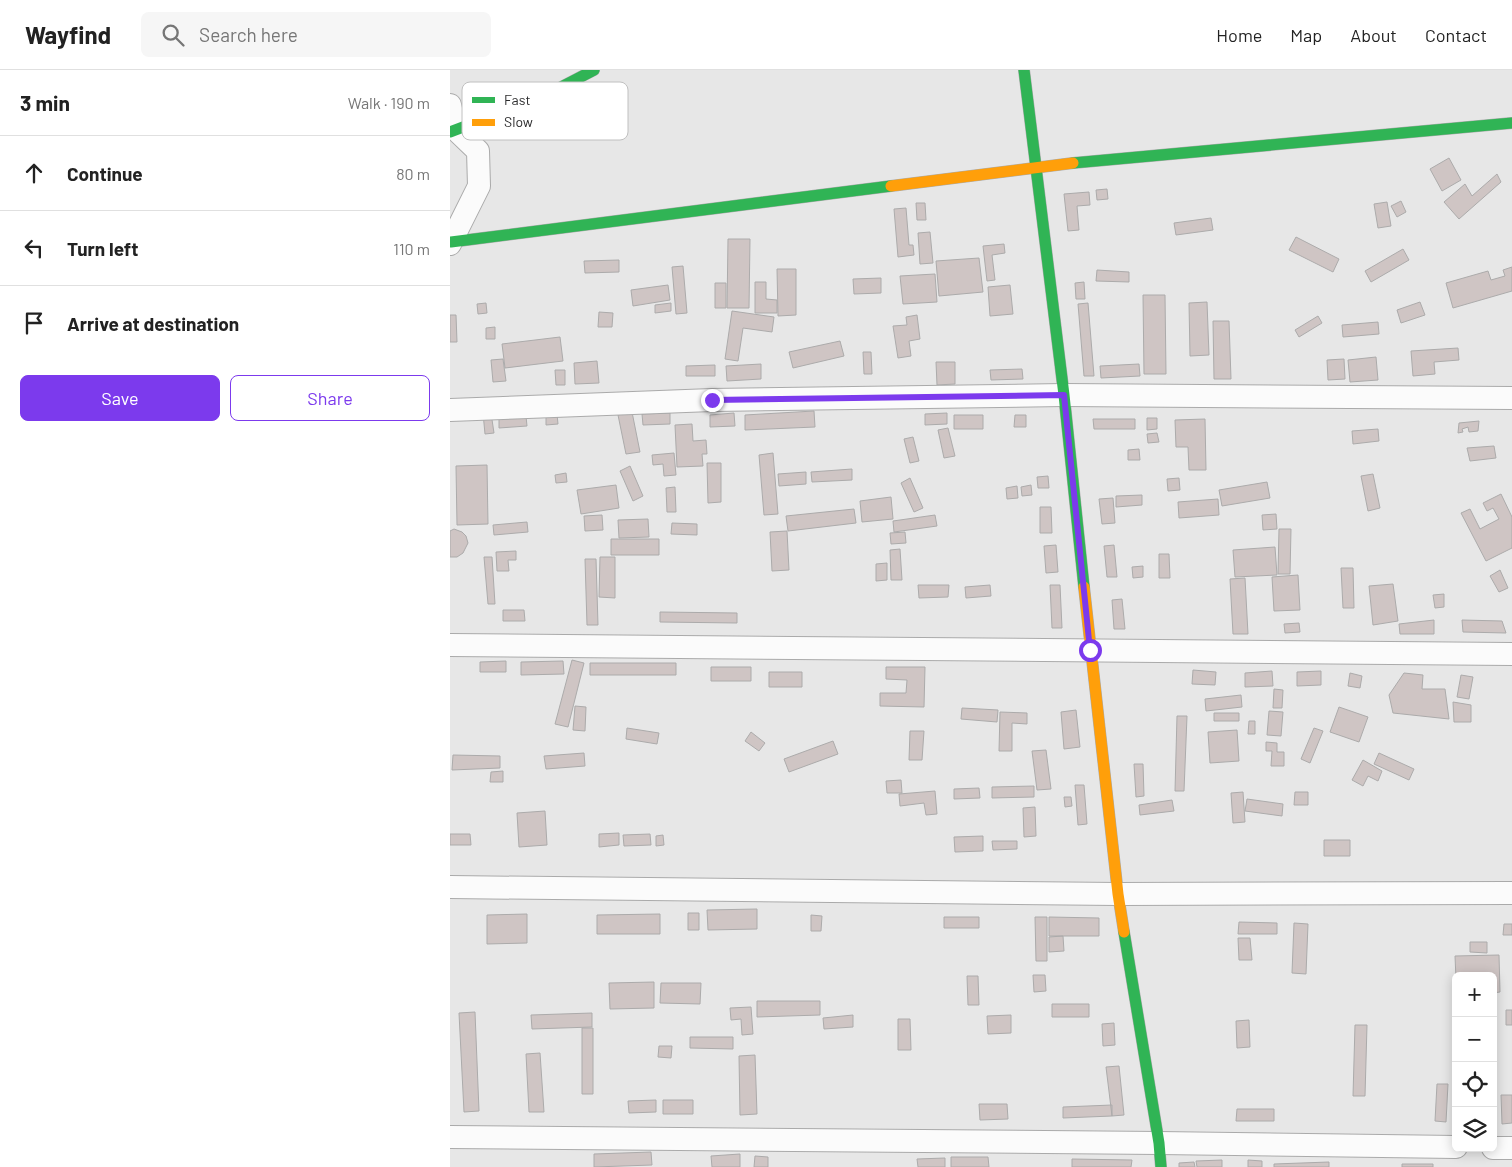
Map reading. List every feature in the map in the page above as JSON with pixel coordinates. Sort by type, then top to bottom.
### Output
[{"type":"street","points":[[571,82],[594,70]]},
{"type":"street","points":[[1024,70],[1064,395],[1090,650],[1118,894],[1159,1143],[1161,1167]]},
{"type":"street","points":[[450,105],[453,131]]},
{"type":"street","points":[[451,243],[1035,167],[1512,123]]},
{"type":"street","points":[[451,243],[479,186],[478,151],[464,140]]},
{"type":"street","points":[[450,410],[712,400],[1064,395],[1512,398]]},
{"type":"street","points":[[450,645],[1512,654]]},
{"type":"street","points":[[450,887],[1118,894],[1512,893]]},
{"type":"street","points":[[450,1137],[1452,1147]]},
{"type":"street","points":[[1497,1148],[1512,1148]]},
{"type":"building","points":[[1449,158],[1461,180],[1442,191],[1430,169]]},
{"type":"building","points":[[1497,174],[1501,182],[1459,219],[1444,202],[1465,184],[1472,196]]},
{"type":"building","points":[[1107,189],[1108,199],[1097,200],[1096,190]]},
{"type":"building","points":[[1089,192],[1090,205],[1077,206],[1079,230],[1068,231],[1064,194]]},
{"type":"building","points":[[1401,201],[1406,212],[1397,217],[1391,206]]},
{"type":"building","points":[[1387,202],[1391,226],[1378,228],[1374,204]]},
{"type":"building","points":[[916,203],[925,203],[926,220],[917,220]]},
{"type":"building","points":[[906,208],[909,245],[913,245],[914,255],[898,257],[894,209]]},
{"type":"building","points":[[1211,218],[1213,230],[1176,235],[1174,223]]},
{"type":"building","points":[[930,232],[933,263],[920,264],[918,233]]},
{"type":"building","points":[[1296,237],[1339,259],[1333,272],[1289,250]]},
{"type":"building","points":[[728,239],[750,239],[749,308],[727,308]]},
{"type":"building","points":[[1004,244],[1005,253],[992,255],[995,280],[987,281],[983,246]]},
{"type":"building","points":[[1403,249],[1409,260],[1371,282],[1365,271]]},
{"type":"building","points":[[979,258],[983,292],[939,296],[936,261]]},
{"type":"building","points":[[619,260],[619,272],[585,273],[584,261]]},
{"type":"building","points":[[683,266],[687,313],[676,314],[672,267]]},
{"type":"building","points":[[1512,267],[1512,291],[1453,308],[1446,283],[1488,271],[1491,280],[1505,276],[1503,270]]},
{"type":"building","points":[[777,269],[796,269],[796,315],[778,316]]},
{"type":"building","points":[[1097,270],[1129,272],[1129,282],[1096,281]]},
{"type":"building","points":[[935,274],[937,302],[903,304],[900,276]]},
{"type":"building","points":[[881,278],[881,293],[854,294],[853,279]]},
{"type":"building","points":[[755,282],[766,282],[766,299],[777,300],[777,313],[755,313]]},
{"type":"building","points":[[1084,282],[1085,299],[1076,299],[1075,283]]},
{"type":"building","points":[[715,283],[726,283],[726,308],[715,308]]},
{"type":"building","points":[[668,285],[670,300],[633,306],[631,290]]},
{"type":"building","points":[[1010,285],[1013,314],[990,316],[988,287]]},
{"type":"building","points":[[1143,295],[1165,295],[1166,374],[1144,374]]},
{"type":"building","points":[[1207,302],[1209,355],[1190,356],[1189,303]]},
{"type":"building","points":[[1420,302],[1425,315],[1401,323],[1397,310]]},
{"type":"building","points":[[486,303],[487,313],[478,314],[477,304]]},
{"type":"building","points":[[671,303],[671,311],[655,313],[655,305]]},
{"type":"building","points":[[1088,303],[1094,376],[1084,376],[1078,304]]},
{"type":"building","points":[[732,311],[774,317],[772,332],[743,328],[738,361],[725,359]]},
{"type":"building","points":[[599,312],[613,313],[612,327],[598,327]]},
{"type":"building","points":[[450,315],[456,315],[457,342],[450,342]]},
{"type":"building","points":[[917,315],[920,339],[909,341],[911,356],[898,358],[893,326],[907,325],[906,317]]},
{"type":"building","points":[[1318,316],[1322,323],[1299,337],[1295,330]]},
{"type":"building","points":[[1213,321],[1229,321],[1231,379],[1214,379]]},
{"type":"building","points":[[1378,322],[1379,334],[1343,337],[1342,325]]},
{"type":"building","points":[[495,327],[495,339],[486,339],[486,328]]},
{"type":"building","points":[[560,337],[563,361],[505,368],[502,344]]},
{"type":"building","points":[[840,341],[844,356],[793,368],[789,352]]},
{"type":"building","points":[[1458,348],[1459,360],[1434,362],[1435,374],[1413,376],[1411,351]]},
{"type":"building","points":[[863,352],[871,352],[872,374],[864,374]]},
{"type":"building","points":[[1376,357],[1378,380],[1350,382],[1348,360]]},
{"type":"building","points":[[503,359],[506,381],[493,382],[491,360]]},
{"type":"building","points":[[1344,359],[1345,379],[1328,380],[1327,360]]},
{"type":"building","points":[[597,361],[599,383],[575,384],[574,363]]},
{"type":"building","points":[[936,362],[955,362],[955,384],[937,385]]},
{"type":"building","points":[[761,364],[761,379],[727,381],[726,366]]},
{"type":"building","points":[[1139,364],[1140,376],[1101,378],[1100,366]]},
{"type":"building","points":[[715,365],[715,376],[686,376],[686,366]]},
{"type":"building","points":[[1022,369],[1023,379],[991,380],[990,370]]},
{"type":"building","points":[[555,370],[565,370],[565,385],[556,385]]},
{"type":"building","points":[[814,411],[815,427],[745,430],[745,415]]},
{"type":"building","points":[[632,412],[640,452],[626,454],[618,415]]},
{"type":"building","points":[[483,413],[491,413],[494,433],[485,434]]},
{"type":"building","points":[[670,413],[670,424],[643,425],[642,414]]},
{"type":"building","points":[[734,413],[735,426],[710,427],[710,415]]},
{"type":"building","points":[[947,413],[947,424],[925,425],[925,414]]},
{"type":"building","points":[[546,414],[557,414],[558,424],[546,425]]},
{"type":"building","points":[[954,415],[983,415],[983,429],[954,429]]},
{"type":"building","points":[[1015,415],[1026,415],[1026,427],[1014,427]]},
{"type":"building","points":[[526,416],[527,426],[499,428],[499,418]]},
{"type":"building","points":[[1147,418],[1157,418],[1157,429],[1147,430]]},
{"type":"building","points":[[1093,419],[1135,419],[1135,429],[1094,429]]},
{"type":"building","points":[[1205,419],[1206,470],[1189,470],[1188,447],[1176,447],[1175,420]]},
{"type":"building","points":[[1479,421],[1478,431],[1469,432],[1468,427],[1462,429],[1463,432],[1458,433],[1459,423]]},
{"type":"building","points":[[692,424],[693,441],[706,440],[707,454],[702,454],[703,466],[677,467],[675,425]]},
{"type":"building","points":[[948,428],[955,456],[944,458],[938,430]]},
{"type":"building","points":[[1378,429],[1379,441],[1353,444],[1352,431]]},
{"type":"building","points":[[1157,433],[1159,442],[1148,443],[1147,434]]},
{"type":"building","points":[[913,437],[919,461],[910,463],[904,439]]},
{"type":"building","points":[[1494,446],[1496,458],[1470,461],[1467,448]]},
{"type":"building","points":[[1139,449],[1140,460],[1128,460],[1128,450]]},
{"type":"building","points":[[674,453],[676,475],[664,476],[663,464],[653,465],[652,455]]},
{"type":"building","points":[[773,453],[778,514],[764,515],[759,455]]},
{"type":"building","points":[[707,463],[721,463],[721,502],[708,503]]},
{"type":"building","points":[[487,465],[488,524],[457,525],[456,466]]},
{"type":"building","points":[[630,466],[643,496],[633,501],[620,471]]},
{"type":"building","points":[[852,469],[852,480],[812,482],[811,472]]},
{"type":"building","points":[[806,472],[806,484],[779,486],[778,474]]},
{"type":"building","points":[[566,473],[567,482],[556,483],[555,475]]},
{"type":"building","points":[[1373,474],[1380,508],[1368,511],[1361,476]]},
{"type":"building","points":[[1048,476],[1049,488],[1038,488],[1037,477]]},
{"type":"building","points":[[910,478],[923,508],[914,512],[901,483]]},
{"type":"building","points":[[1179,478],[1180,490],[1168,491],[1167,479]]},
{"type":"building","points":[[1267,482],[1270,498],[1222,506],[1219,490]]},
{"type":"building","points":[[616,485],[619,508],[581,514],[577,490]]},
{"type":"building","points":[[1031,485],[1032,495],[1022,496],[1021,487]]},
{"type":"building","points":[[1017,486],[1018,498],[1007,499],[1006,488]]},
{"type":"building","points":[[675,487],[676,512],[667,512],[666,488]]},
{"type":"building","points":[[1501,494],[1512,517],[1512,548],[1486,561],[1461,513],[1470,509],[1480,529],[1499,519],[1493,508],[1487,511],[1483,503]]},
{"type":"building","points":[[1142,495],[1142,505],[1116,507],[1116,496]]},
{"type":"building","points":[[891,497],[893,519],[862,522],[860,501]]},
{"type":"building","points":[[1113,498],[1115,523],[1102,524],[1099,499]]},
{"type":"building","points":[[1218,499],[1219,515],[1179,518],[1178,502]]},
{"type":"building","points":[[1040,507],[1051,507],[1052,533],[1040,533]]},
{"type":"building","points":[[854,509],[856,523],[788,531],[786,516]]},
{"type":"building","points":[[1276,514],[1277,529],[1263,530],[1262,515]]},
{"type":"building","points":[[602,515],[603,530],[585,531],[584,516]]},
{"type":"building","points":[[935,515],[937,526],[894,532],[893,521]]},
{"type":"building","points":[[648,519],[649,537],[619,538],[618,520]]},
{"type":"building","points":[[527,522],[528,532],[494,535],[493,525]]},
{"type":"building","points":[[672,523],[697,524],[697,535],[671,534]]},
{"type":"building","points":[[454,529],[466,536],[468,543],[463,553],[457,557],[450,557],[450,531]]},
{"type":"building","points":[[1279,529],[1291,529],[1290,574],[1278,574]]},
{"type":"building","points":[[787,531],[789,570],[772,571],[770,532]]},
{"type":"building","points":[[905,532],[906,543],[891,544],[890,533]]},
{"type":"building","points":[[611,539],[659,539],[659,555],[611,555]]},
{"type":"building","points":[[1056,545],[1058,572],[1046,573],[1044,546]]},
{"type":"building","points":[[1114,545],[1117,577],[1107,577],[1104,546]]},
{"type":"building","points":[[1275,547],[1277,575],[1235,577],[1233,550]]},
{"type":"building","points":[[900,549],[902,580],[891,580],[890,550]]},
{"type":"building","points":[[516,551],[516,560],[508,560],[509,571],[497,571],[496,552]]},
{"type":"building","points":[[1159,554],[1169,554],[1170,578],[1159,578]]},
{"type":"building","points":[[484,557],[492,557],[495,604],[488,604]]},
{"type":"building","points":[[600,557],[615,557],[615,598],[599,597]]},
{"type":"building","points":[[585,559],[596,559],[598,625],[587,625]]},
{"type":"building","points":[[887,563],[887,580],[876,581],[876,564]]},
{"type":"building","points":[[1143,566],[1143,577],[1133,578],[1132,567]]},
{"type":"building","points":[[1341,568],[1353,568],[1354,608],[1343,608]]},
{"type":"building","points":[[1500,570],[1508,588],[1499,592],[1490,576]]},
{"type":"building","points":[[1298,575],[1300,610],[1274,611],[1272,577]]},
{"type":"building","points":[[1245,578],[1248,634],[1233,634],[1230,579]]},
{"type":"building","points":[[1393,584],[1398,621],[1373,625],[1369,586]]},
{"type":"building","points":[[918,585],[949,585],[948,597],[919,598]]},
{"type":"building","points":[[990,585],[991,596],[966,598],[965,587]]},
{"type":"building","points":[[1050,585],[1060,585],[1062,628],[1052,628]]},
{"type":"building","points":[[1444,594],[1444,607],[1435,608],[1433,595]]},
{"type":"building","points":[[1122,599],[1125,629],[1114,629],[1112,600]]},
{"type":"building","points":[[503,610],[524,610],[525,621],[503,621]]},
{"type":"building","points":[[660,612],[737,613],[737,623],[660,622]]},
{"type":"building","points":[[1434,620],[1434,634],[1400,634],[1399,624]]},
{"type":"building","points":[[1462,620],[1502,621],[1506,633],[1463,632]]},
{"type":"building","points":[[1299,623],[1300,632],[1285,633],[1284,624]]},
{"type":"building","points":[[572,660],[584,663],[568,727],[555,724]]},
{"type":"building","points":[[506,661],[506,672],[480,672],[480,662]]},
{"type":"building","points":[[563,661],[564,674],[521,675],[521,662]]},
{"type":"building","points":[[590,663],[676,663],[676,675],[590,675]]},
{"type":"building","points":[[711,667],[751,667],[751,681],[711,681]]},
{"type":"building","points":[[886,667],[925,667],[924,707],[880,706],[880,693],[906,693],[907,680],[886,679]]},
{"type":"building","points":[[1193,670],[1216,672],[1215,685],[1192,684]]},
{"type":"building","points":[[1272,671],[1273,686],[1245,687],[1245,673]]},
{"type":"building","points":[[1321,671],[1321,685],[1297,686],[1297,672]]},
{"type":"building","points":[[769,672],[802,672],[802,687],[769,687]]},
{"type":"building","points":[[1350,673],[1362,676],[1360,688],[1348,686]]},
{"type":"building","points":[[1404,673],[1423,675],[1422,689],[1445,689],[1449,719],[1393,713],[1389,695]]},
{"type":"building","points":[[1461,675],[1473,677],[1469,699],[1457,697]]},
{"type":"building","points":[[1274,689],[1283,690],[1282,708],[1273,708]]},
{"type":"building","points":[[1241,695],[1242,707],[1206,711],[1205,699]]},
{"type":"building","points":[[1453,702],[1471,705],[1471,722],[1454,722]]},
{"type":"building","points":[[575,706],[586,707],[585,731],[573,730]]},
{"type":"building","points":[[1339,707],[1368,717],[1359,742],[1330,732]]},
{"type":"building","points":[[962,708],[998,710],[997,722],[961,719]]},
{"type":"building","points":[[1076,710],[1080,747],[1064,749],[1061,712]]},
{"type":"building","points":[[1269,711],[1283,712],[1281,736],[1267,735]]},
{"type":"building","points":[[1000,712],[1027,713],[1027,724],[1012,723],[1012,751],[999,751]]},
{"type":"building","points":[[1214,713],[1239,713],[1239,721],[1214,721]]},
{"type":"building","points":[[1177,716],[1187,716],[1184,791],[1175,791]]},
{"type":"building","points":[[1249,721],[1255,721],[1255,734],[1248,734]]},
{"type":"building","points":[[627,728],[659,733],[657,744],[626,739]]},
{"type":"building","points":[[1314,728],[1323,731],[1310,763],[1301,759]]},
{"type":"building","points":[[1237,730],[1239,761],[1210,763],[1208,732]]},
{"type":"building","points":[[910,731],[924,731],[922,760],[909,760]]},
{"type":"building","points":[[751,732],[765,743],[759,751],[745,741]]},
{"type":"building","points":[[833,741],[838,754],[789,772],[784,759]]},
{"type":"building","points":[[1266,742],[1277,743],[1277,752],[1284,752],[1284,766],[1271,766],[1272,751],[1266,751]]},
{"type":"building","points":[[1046,750],[1051,789],[1037,790],[1032,751]]},
{"type":"building","points":[[584,753],[585,766],[546,769],[544,756]]},
{"type":"building","points":[[1379,753],[1414,769],[1409,780],[1374,764]]},
{"type":"building","points":[[453,755],[500,756],[500,768],[452,770]]},
{"type":"building","points":[[1363,760],[1382,771],[1378,781],[1368,776],[1363,786],[1352,780]]},
{"type":"building","points":[[1134,764],[1143,764],[1144,796],[1136,797]]},
{"type":"building","points":[[503,771],[503,782],[490,782],[491,772]]},
{"type":"building","points":[[901,780],[902,793],[887,793],[886,781]]},
{"type":"building","points":[[1075,785],[1084,785],[1087,824],[1078,825]]},
{"type":"building","points":[[1034,786],[1034,797],[992,798],[992,787]]},
{"type":"building","points":[[979,788],[980,798],[954,799],[954,789]]},
{"type":"building","points":[[935,791],[937,814],[926,815],[924,803],[900,806],[899,794]]},
{"type":"building","points":[[1243,792],[1245,822],[1233,823],[1231,793]]},
{"type":"building","points":[[1295,792],[1308,792],[1308,805],[1294,805]]},
{"type":"building","points":[[1064,797],[1071,797],[1072,806],[1065,807]]},
{"type":"building","points":[[1247,799],[1283,804],[1282,816],[1245,811]]},
{"type":"building","points":[[1172,800],[1174,811],[1140,815],[1139,805]]},
{"type":"building","points":[[1035,807],[1036,836],[1024,837],[1023,808]]},
{"type":"building","points":[[545,811],[547,845],[519,847],[517,813]]},
{"type":"building","points":[[619,833],[619,845],[599,847],[599,834]]},
{"type":"building","points":[[450,834],[470,834],[471,845],[450,845]]},
{"type":"building","points":[[650,834],[651,845],[624,846],[623,835]]},
{"type":"building","points":[[663,835],[664,845],[656,846],[656,836]]},
{"type":"building","points":[[983,836],[983,851],[955,852],[954,837]]},
{"type":"building","points":[[1324,840],[1350,840],[1350,856],[1324,856]]},
{"type":"building","points":[[992,841],[1017,841],[1017,849],[993,850]]},
{"type":"building","points":[[757,909],[757,929],[708,930],[707,910]]},
{"type":"building","points":[[688,913],[699,913],[699,930],[688,930]]},
{"type":"building","points":[[527,914],[527,943],[487,944],[487,915]]},
{"type":"building","points":[[660,914],[660,934],[597,934],[597,915]]},
{"type":"building","points":[[811,915],[822,916],[821,931],[811,931]]},
{"type":"building","points":[[944,917],[979,917],[979,928],[944,928]]},
{"type":"building","points":[[1035,917],[1047,917],[1047,961],[1036,961]]},
{"type":"building","points":[[1049,917],[1099,918],[1099,936],[1049,936]]},
{"type":"building","points":[[1239,922],[1277,923],[1277,934],[1238,934]]},
{"type":"building","points":[[1294,923],[1308,924],[1306,974],[1292,973]]},
{"type":"building","points":[[1504,924],[1512,924],[1512,935],[1503,935]]},
{"type":"building","points":[[1063,936],[1064,951],[1049,952],[1049,937]]},
{"type":"building","points":[[1238,938],[1250,938],[1252,960],[1239,960]]},
{"type":"building","points":[[1470,942],[1487,942],[1487,953],[1470,952]]},
{"type":"building","points":[[1499,955],[1500,992],[1497,992],[1497,972],[1456,972],[1455,956]]},
{"type":"building","points":[[1033,975],[1045,975],[1046,991],[1034,992]]},
{"type":"building","points":[[967,976],[978,976],[979,1005],[968,1005]]},
{"type":"building","points":[[654,982],[654,1008],[610,1009],[609,983]]},
{"type":"building","points":[[661,983],[701,983],[700,1004],[660,1003]]},
{"type":"building","points":[[757,1001],[820,1001],[820,1015],[757,1017]]},
{"type":"building","points":[[1052,1004],[1089,1004],[1089,1017],[1052,1017]]},
{"type":"building","points":[[751,1007],[753,1034],[742,1035],[741,1019],[731,1020],[730,1008]]},
{"type":"building","points":[[1506,1010],[1512,1010],[1512,1025],[1506,1025]]},
{"type":"building","points":[[475,1012],[479,1111],[464,1112],[459,1013]]},
{"type":"building","points":[[592,1013],[592,1027],[532,1029],[531,1015]]},
{"type":"building","points":[[853,1015],[853,1027],[824,1029],[823,1018]]},
{"type":"building","points":[[1011,1015],[1011,1033],[988,1034],[987,1016]]},
{"type":"building","points":[[898,1019],[910,1019],[911,1050],[898,1050]]},
{"type":"building","points":[[1249,1020],[1250,1047],[1237,1048],[1236,1021]]},
{"type":"building","points":[[1114,1023],[1115,1045],[1103,1046],[1102,1024]]},
{"type":"building","points":[[1355,1025],[1367,1025],[1365,1096],[1353,1096]]},
{"type":"building","points":[[582,1028],[593,1028],[593,1094],[582,1094]]},
{"type":"building","points":[[690,1037],[733,1037],[733,1049],[690,1048]]},
{"type":"building","points":[[659,1046],[672,1046],[671,1058],[658,1057]]},
{"type":"building","points":[[540,1053],[544,1112],[529,1112],[526,1054]]},
{"type":"building","points":[[755,1055],[757,1114],[740,1115],[739,1056]]},
{"type":"building","points":[[1119,1066],[1124,1115],[1112,1116],[1106,1067]]},
{"type":"building","points":[[1437,1084],[1448,1084],[1446,1122],[1435,1121]]},
{"type":"building","points":[[1501,1095],[1512,1095],[1512,1123],[1502,1124]]},
{"type":"building","points":[[656,1100],[656,1112],[629,1113],[628,1101]]},
{"type":"building","points":[[663,1100],[693,1100],[693,1114],[663,1114]]},
{"type":"building","points":[[979,1104],[1007,1104],[1008,1119],[980,1120]]},
{"type":"building","points":[[1112,1105],[1112,1116],[1063,1118],[1063,1107]]},
{"type":"building","points":[[1237,1109],[1274,1109],[1274,1121],[1236,1121]]},
{"type":"building","points":[[651,1152],[652,1165],[594,1167],[594,1154]]},
{"type":"building","points":[[740,1154],[740,1167],[712,1167],[711,1156]]},
{"type":"building","points":[[755,1156],[768,1157],[768,1167],[754,1167]]},
{"type":"building","points":[[951,1157],[988,1157],[989,1167],[951,1167]]},
{"type":"building","points":[[945,1158],[945,1167],[918,1167],[917,1159]]},
{"type":"building","points":[[1072,1159],[1132,1160],[1131,1167],[1072,1167]]},
{"type":"building","points":[[1222,1160],[1222,1167],[1197,1167],[1196,1161]]},
{"type":"building","points":[[1248,1160],[1262,1161],[1262,1167],[1248,1167]]},
{"type":"building","points":[[1194,1162],[1195,1167],[1179,1167],[1179,1163]]},
{"type":"building","points":[[1329,1162],[1329,1167],[1274,1167],[1274,1164]]},
{"type":"building","points":[[1402,1164],[1433,1164],[1433,1167],[1402,1167]]},
{"type":"traffic: fast","points":[[571,82],[594,70]]},
{"type":"traffic: fast","points":[[1024,70],[1064,395],[1084,587]]},
{"type":"traffic: fast","points":[[1073,163],[1512,123]]},
{"type":"traffic: fast","points":[[450,132],[462,127]]},
{"type":"traffic: fast","points":[[451,242],[891,186]]},
{"type":"traffic: fast","points":[[1124,932],[1159,1143],[1161,1167]]},
{"type":"traffic: slow","points":[[891,186],[1073,163]]},
{"type":"traffic: slow","points":[[1084,587],[1118,894],[1124,932]]},
{"type":"route","points":[[712,400],[1064,395],[1090,650]]}]
